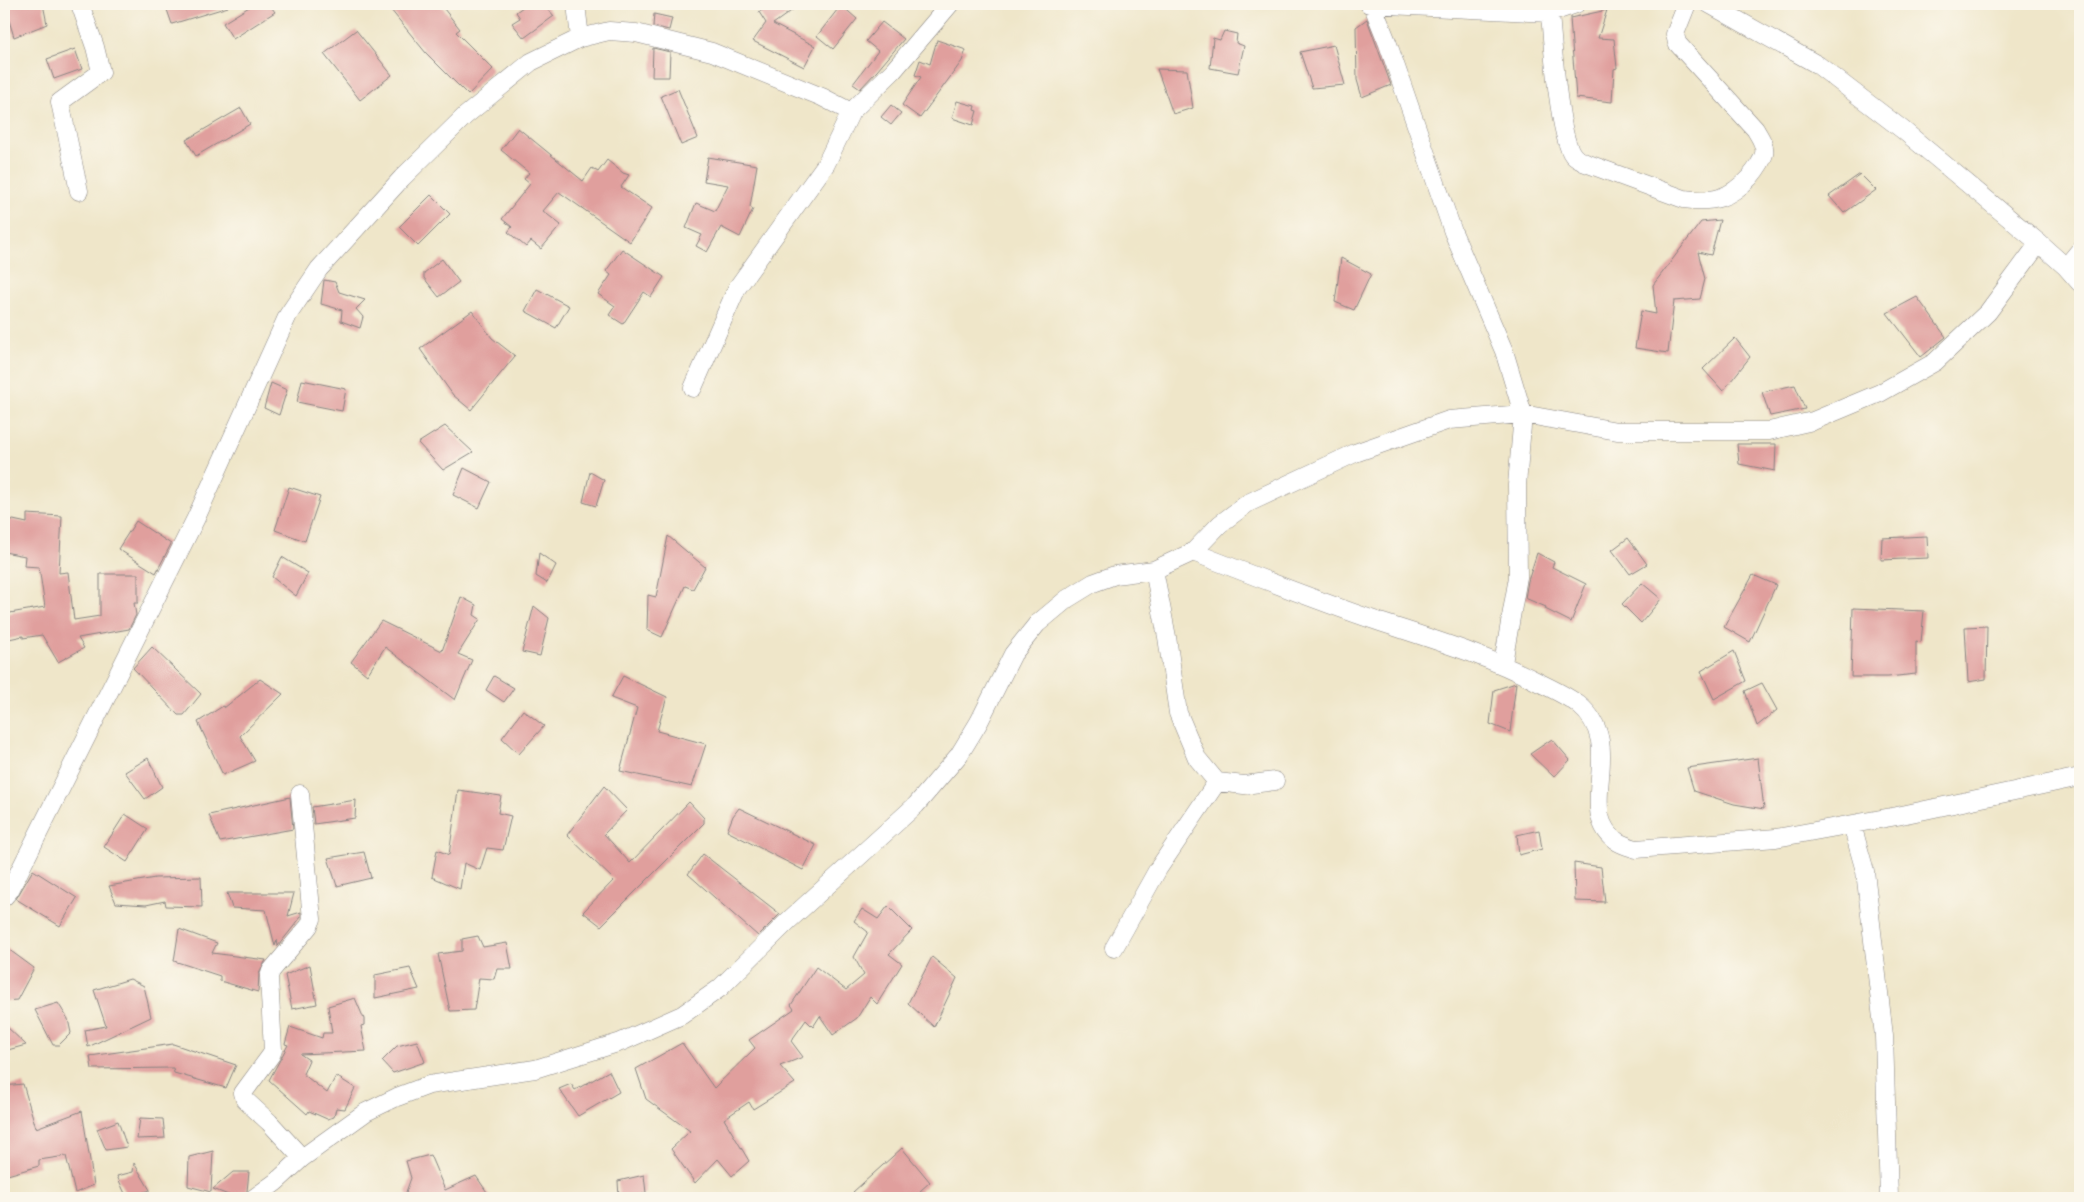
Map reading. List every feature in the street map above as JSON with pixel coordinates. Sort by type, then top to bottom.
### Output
[{"type":"street","points":[[79,191],[60,102],[101,72],[95,47],[80,4]]},
{"type":"street","points":[[576,4],[580,38]]},
{"type":"street","points":[[693,388],[737,288],[826,164],[851,112],[893,71],[950,4]]},
{"type":"street","points":[[1503,663],[1518,577],[1517,486],[1523,414],[1504,351],[1453,232],[1388,44],[1371,4],[1550,13],[1576,4]]},
{"type":"street","points":[[1550,13],[1559,100],[1568,143],[1573,155],[1583,162],[1684,199],[1702,202],[1722,198],[1739,188],[1756,170],[1764,153],[1763,143],[1755,129],[1677,43],[1675,34],[1687,4]]},
{"type":"street","points":[[1710,4],[1818,65],[1903,130],[2039,243],[2066,267],[2080,283]]},
{"type":"street","points":[[4,897],[10,890],[196,518],[288,315],[314,276],[402,178],[465,116],[531,62],[580,38],[609,31],[636,33],[712,52],[822,97],[851,112]]},
{"type":"street","points":[[254,1198],[271,1186],[302,1158],[366,1112],[429,1085],[535,1068],[622,1042],[682,1015],[720,988],[788,921],[916,805],[959,755],[979,722],[1013,654],[1037,624],[1068,599],[1093,583],[1115,575],[1154,570],[1193,552],[1220,524],[1248,503],[1355,453],[1449,420],[1523,414],[1617,431],[1768,431],[1813,421],[1880,393],[1935,362],[1988,312],[2039,243]]},
{"type":"street","points":[[2066,267],[2080,250]]},
{"type":"street","points":[[1193,552],[1330,605],[1503,663],[1578,704],[1589,715],[1598,733],[1602,755],[1598,807],[1605,830],[1618,842],[1636,849],[1766,839],[1852,825],[2080,777]]},
{"type":"street","points":[[1154,570],[1167,637],[1178,713],[1197,758],[1218,782],[1244,785],[1275,781]]},
{"type":"street","points":[[1114,948],[1158,869],[1218,782]]},
{"type":"street","points":[[300,794],[312,919],[310,926],[271,971],[269,977],[273,1050],[243,1093],[245,1100],[270,1122],[302,1158]]},
{"type":"street","points":[[1852,825],[1865,871],[1884,1036],[1889,1198]]},
{"type":"building","points":[[4,4],[43,4],[47,24],[14,37]]},
{"type":"building","points":[[165,4],[227,4],[228,7],[172,24]]},
{"type":"building","points":[[254,4],[269,4],[275,12],[233,39],[223,23]]},
{"type":"building","points":[[386,4],[440,4],[460,29],[456,32],[493,69],[468,95],[426,53]]},
{"type":"building","points":[[527,4],[544,4],[554,16],[524,38],[512,23],[520,18],[516,12]]},
{"type":"building","points":[[760,4],[801,4],[773,24],[815,46],[804,67],[753,41],[766,23],[759,12],[764,9]]},
{"type":"building","points":[[841,5],[857,19],[833,49],[817,36]]},
{"type":"building","points":[[1607,10],[1598,38],[1614,39],[1617,68],[1614,69],[1612,102],[1576,98],[1570,18]]},
{"type":"building","points":[[654,14],[672,18],[669,30],[653,26]]},
{"type":"building","points":[[1367,19],[1391,85],[1362,97],[1357,80],[1356,27]]},
{"type":"building","points":[[882,22],[904,39],[860,89],[853,84],[878,51],[866,41]]},
{"type":"building","points":[[356,30],[392,75],[360,100],[324,54]]},
{"type":"building","points":[[1224,31],[1237,34],[1236,43],[1244,46],[1238,73],[1210,68],[1213,38],[1220,40]]},
{"type":"building","points":[[937,40],[966,50],[962,61],[920,118],[902,105],[921,77],[915,75],[920,60],[930,64]]},
{"type":"building","points":[[1334,45],[1345,85],[1312,88],[1300,52]]},
{"type":"building","points":[[653,48],[670,52],[669,77],[652,77]]},
{"type":"building","points":[[75,49],[82,69],[54,79],[47,59]]},
{"type":"building","points":[[1157,69],[1187,70],[1193,108],[1173,114]]},
{"type":"building","points":[[678,89],[698,138],[681,145],[661,96]]},
{"type":"building","points":[[957,101],[975,106],[974,110],[977,111],[973,125],[952,118]]},
{"type":"building","points":[[891,105],[901,113],[891,125],[881,117]]},
{"type":"building","points":[[241,108],[250,124],[196,156],[186,140]]},
{"type":"building","points":[[518,128],[583,181],[592,168],[598,172],[607,160],[623,173],[629,175],[621,187],[652,208],[630,242],[559,192],[543,211],[561,225],[541,249],[531,241],[526,247],[508,232],[512,227],[502,219],[530,184],[524,179],[529,173],[501,150]]},
{"type":"building","points":[[708,157],[757,165],[750,207],[753,209],[740,237],[721,227],[707,252],[696,246],[702,235],[686,228],[696,203],[715,211],[728,185],[704,181]]},
{"type":"building","points":[[1860,174],[1876,190],[1844,213],[1829,196]]},
{"type":"building","points":[[431,195],[450,214],[418,246],[399,227]]},
{"type":"building","points":[[1720,220],[1711,255],[1698,252],[1705,279],[1700,299],[1674,301],[1668,353],[1635,348],[1641,311],[1656,314],[1653,285],[1701,222]]},
{"type":"building","points":[[622,249],[664,277],[651,297],[644,292],[623,324],[609,315],[615,306],[598,294],[611,275],[606,271]]},
{"type":"building","points":[[1341,258],[1371,274],[1354,310],[1335,302]]},
{"type":"building","points":[[442,259],[459,282],[439,297],[424,278],[424,273]]},
{"type":"building","points":[[324,280],[335,282],[339,292],[365,300],[356,309],[363,317],[360,328],[341,321],[342,310],[321,304]]},
{"type":"building","points":[[537,289],[569,306],[556,328],[525,311]]},
{"type":"building","points":[[1917,297],[1946,337],[1921,357],[1887,313]]},
{"type":"building","points":[[472,311],[492,338],[515,356],[471,410],[453,395],[420,349]]},
{"type":"building","points":[[1735,338],[1750,357],[1723,391],[1703,369]]},
{"type":"building","points":[[302,380],[346,389],[342,411],[297,402]]},
{"type":"building","points":[[271,383],[287,390],[279,415],[264,408]]},
{"type":"building","points":[[1795,385],[1805,409],[1770,416],[1762,392]]},
{"type":"building","points":[[445,426],[473,452],[443,470],[418,443]]},
{"type":"building","points":[[1737,444],[1776,444],[1775,471],[1739,464]]},
{"type":"building","points":[[464,468],[491,482],[479,508],[453,495]]},
{"type":"building","points":[[590,472],[604,480],[596,506],[583,502]]},
{"type":"building","points":[[289,487],[320,497],[305,541],[275,530]]},
{"type":"building","points":[[27,514],[62,516],[59,573],[68,572],[74,620],[100,616],[100,574],[138,574],[138,603],[134,603],[136,615],[129,629],[78,638],[84,648],[58,662],[42,635],[4,640],[4,614],[45,607],[39,567],[24,566],[25,556],[4,552],[4,518],[27,523]]},
{"type":"building","points":[[136,521],[171,544],[156,573],[118,549]]},
{"type":"building","points":[[668,536],[705,567],[693,589],[685,586],[662,637],[647,630],[648,595],[656,597]]},
{"type":"building","points":[[1927,536],[1928,558],[1881,560],[1882,538]]},
{"type":"building","points":[[1628,538],[1647,564],[1630,574],[1612,550]]},
{"type":"building","points":[[539,553],[556,565],[547,583],[536,576]]},
{"type":"building","points":[[1537,553],[1554,562],[1552,567],[1586,584],[1571,622],[1545,609],[1546,607],[1525,598]]},
{"type":"building","points":[[282,557],[308,573],[296,596],[272,577]]},
{"type":"building","points":[[1753,575],[1776,585],[1750,642],[1724,627]]},
{"type":"building","points":[[1642,583],[1661,599],[1641,623],[1622,604]]},
{"type":"building","points":[[461,597],[476,605],[474,615],[480,619],[458,654],[472,660],[455,700],[385,647],[367,675],[351,662],[381,621],[442,651]]},
{"type":"building","points":[[534,606],[549,618],[540,656],[522,652]]},
{"type":"building","points":[[1853,608],[1924,611],[1921,642],[1916,641],[1916,674],[1888,677],[1851,677]]},
{"type":"building","points":[[1987,626],[1986,679],[1968,682],[1965,627]]},
{"type":"building","points":[[152,647],[201,694],[184,715],[178,715],[133,668]]},
{"type":"building","points":[[1734,651],[1746,681],[1714,699],[1701,671]]},
{"type":"building","points":[[494,676],[514,688],[504,702],[486,690]]},
{"type":"building","points":[[623,676],[667,697],[657,731],[706,744],[692,787],[620,771],[637,708],[611,698]]},
{"type":"building","points":[[260,679],[283,694],[240,736],[255,761],[223,775],[198,722],[223,706],[224,708]]},
{"type":"building","points":[[1516,683],[1510,732],[1490,724],[1494,690]]},
{"type":"building","points":[[1762,683],[1777,710],[1757,726],[1745,691]]},
{"type":"building","points":[[523,710],[544,726],[519,754],[502,738]]},
{"type":"building","points":[[1552,739],[1570,760],[1554,777],[1530,754]]},
{"type":"building","points":[[148,758],[162,787],[145,799],[125,772]]},
{"type":"building","points":[[1758,758],[1764,809],[1734,804],[1694,791],[1687,768]]},
{"type":"building","points":[[604,786],[627,810],[604,834],[630,863],[689,802],[704,818],[704,823],[601,926],[583,912],[614,880],[567,835]]},
{"type":"building","points":[[458,790],[501,796],[498,813],[511,816],[503,850],[487,848],[480,870],[464,863],[460,889],[432,877],[437,850],[449,855]]},
{"type":"building","points":[[290,797],[293,829],[220,842],[209,815]]},
{"type":"building","points":[[356,800],[355,818],[314,824],[312,807]]},
{"type":"building","points":[[739,808],[816,845],[803,870],[727,831],[733,816]]},
{"type":"building","points":[[125,814],[148,829],[127,862],[104,847]]},
{"type":"building","points":[[1539,830],[1542,849],[1519,855],[1517,835]]},
{"type":"building","points":[[364,852],[371,878],[337,886],[328,858]]},
{"type":"building","points":[[703,854],[780,914],[758,936],[688,874]]},
{"type":"building","points":[[1574,863],[1601,867],[1605,902],[1575,901]]},
{"type":"building","points":[[33,870],[77,898],[60,926],[16,899]]},
{"type":"building","points":[[201,877],[202,907],[166,906],[165,901],[146,905],[116,903],[109,886],[155,878]]},
{"type":"building","points":[[227,893],[294,893],[288,916],[301,912],[301,917],[278,946],[277,940],[275,946],[266,910],[232,908]]},
{"type":"building","points":[[888,906],[912,930],[889,954],[902,964],[877,1004],[870,997],[857,1018],[833,1035],[820,1016],[813,1027],[806,1020],[791,1041],[803,1057],[780,1066],[795,1083],[753,1109],[749,1102],[724,1119],[749,1161],[732,1176],[718,1159],[695,1183],[671,1149],[690,1131],[646,1099],[636,1069],[682,1043],[714,1088],[755,1048],[749,1040],[794,1009],[791,1005],[816,967],[846,990],[864,975],[854,957],[868,932],[854,921],[862,909],[878,919]]},
{"type":"building","points":[[179,929],[217,943],[212,953],[266,960],[259,974],[258,992],[220,981],[220,976],[174,961]]},
{"type":"building","points":[[478,936],[483,947],[507,943],[512,969],[497,969],[494,979],[479,978],[474,1010],[450,1011],[438,954],[462,951],[462,939]]},
{"type":"building","points":[[4,946],[34,968],[17,1000],[4,1001]]},
{"type":"building","points":[[932,957],[957,978],[934,1027],[908,1003]]},
{"type":"building","points":[[310,965],[317,1004],[292,1009],[285,975]]},
{"type":"building","points":[[410,968],[419,989],[375,998],[375,975]]},
{"type":"building","points":[[130,979],[144,986],[151,1017],[88,1047],[85,1030],[106,1026],[94,990]]},
{"type":"building","points":[[355,998],[364,1019],[364,1025],[361,1026],[366,1051],[300,1054],[309,1060],[303,1074],[327,1093],[336,1076],[355,1088],[345,1109],[336,1108],[334,1117],[327,1119],[309,1111],[307,1114],[269,1080],[288,1045],[285,1044],[290,1027],[322,1038],[323,1033],[332,1033],[328,1006]]},
{"type":"building","points":[[58,1003],[68,1019],[71,1033],[59,1045],[53,1045],[35,1010]]},
{"type":"building","points":[[4,1024],[26,1045],[4,1051]]},
{"type":"building","points":[[417,1041],[425,1062],[393,1073],[382,1061],[397,1046]]},
{"type":"building","points":[[173,1044],[236,1065],[226,1088],[174,1073],[173,1068],[92,1069],[90,1056]]},
{"type":"building","points":[[609,1071],[619,1092],[578,1116],[559,1089],[571,1084],[575,1090]]},
{"type":"building","points":[[23,1084],[36,1128],[82,1111],[94,1185],[75,1193],[66,1156],[39,1160],[39,1166],[4,1176],[4,1086]]},
{"type":"building","points":[[140,1118],[163,1119],[165,1138],[137,1139]]},
{"type":"building","points":[[118,1121],[127,1147],[106,1150],[97,1129]]},
{"type":"building","points":[[902,1148],[930,1182],[920,1191],[928,1198],[860,1198],[853,1192]]},
{"type":"building","points":[[213,1151],[211,1192],[188,1186],[189,1157]]},
{"type":"building","points":[[430,1155],[445,1190],[476,1176],[491,1198],[409,1198],[406,1192],[411,1178],[406,1161]]},
{"type":"building","points":[[134,1163],[150,1190],[127,1198],[117,1176],[133,1172]]},
{"type":"building","points":[[233,1172],[249,1172],[247,1191],[244,1198],[236,1198],[213,1189]]},
{"type":"building","points":[[644,1175],[646,1193],[632,1198],[619,1198],[618,1181]]}]
